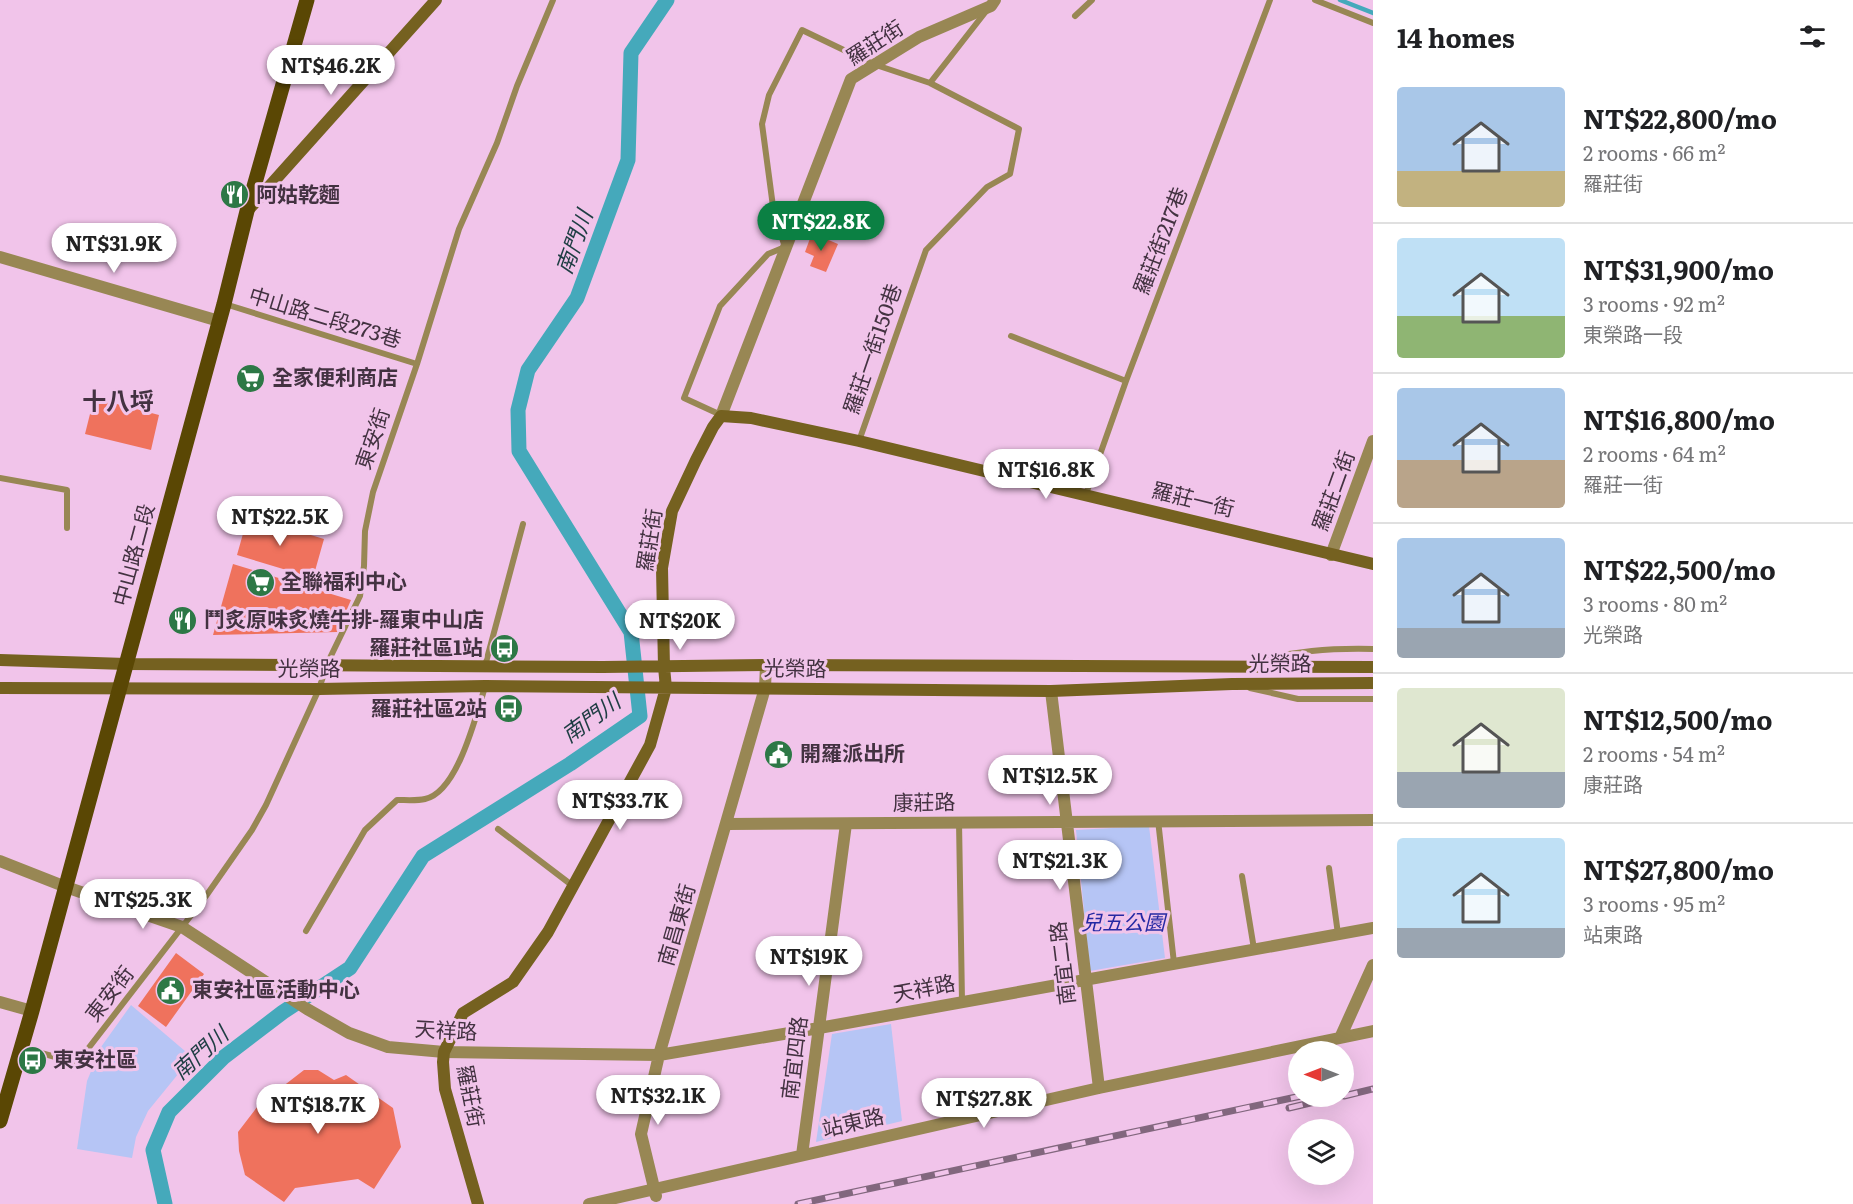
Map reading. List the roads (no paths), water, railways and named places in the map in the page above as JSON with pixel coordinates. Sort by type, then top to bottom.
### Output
[{"type":"main road","name":"中山路二段","points":[[0,1121],[66,887],[118,688],[224,304],[247,211],[307,0]]},
{"type":"street","points":[[247,211],[436,0]]},
{"type":"street","name":"羅莊街","points":[[478,1204],[445,1089],[444,1052],[463,1013],[513,982],[548,932],[650,745],[666,688],[663,667],[662,568],[672,511],[700,452],[722,416],[851,79],[919,37],[993,3]]},
{"type":"street","points":[[0,257],[219,321]]},
{"type":"street","name":"羅莊一街","points":[[722,416],[751,418],[859,441],[1373,564]]},
{"type":"street","name":"羅莊二街","points":[[1330,555],[1373,441]]},
{"type":"street","name":"光榮路","points":[[0,660],[126,664],[663,667],[766,665],[1373,667]]},
{"type":"street","name":"南昌東街","points":[[656,1193],[641,1134],[659,1054],[765,688],[766,665]]},
{"type":"street","name":"光榮路","points":[[0,688],[319,689],[485,686],[1051,691],[1232,684],[1373,683]]},
{"type":"street","name":"南宜二路","points":[[1051,691],[1098,1088]]},
{"type":"street","name":"康莊路","points":[[727,824],[1373,820]]},
{"type":"street","name":"南宜四路","points":[[802,1155],[846,824]]},
{"type":"street","points":[[0,861],[66,887],[182,927]]},
{"type":"street","name":"天祥路","points":[[182,927],[307,1010],[349,1033],[388,1047],[444,1052],[659,1054],[819,1028],[1373,928]]},
{"type":"street","points":[[1340,1038],[1373,965]]},
{"type":"street","points":[[0,1002],[32,1011]]},
{"type":"street","name":"站東路","points":[[589,1204],[656,1193],[802,1155],[1098,1088],[1373,1031]]},
{"type":"lane","name":"東安街","points":[[22,1047],[77,1064],[206,897],[252,830],[266,805],[319,689],[327,664],[360,596],[365,531],[373,492],[417,364],[459,229],[497,143],[517,86],[553,0]]},
{"type":"lane","points":[[1075,16],[1092,0]]},
{"type":"lane","name":"羅莊街217巷","points":[[1086,494],[1126,381],[1270,0]]},
{"type":"lane","points":[[1315,0],[1373,22]]},
{"type":"lane","points":[[722,416],[684,398],[720,306],[768,254],[785,247],[774,214],[762,124],[769,95],[802,30],[873,64],[930,83],[993,3]]},
{"type":"lane","name":"羅莊一街150巷","points":[[859,441],[926,250],[987,188],[1010,174],[1019,129],[930,83]]},
{"type":"lane","name":"中山路二段273巷","points":[[224,304],[417,364]]},
{"type":"lane","points":[[1011,336],[1126,381]]},
{"type":"lane","points":[[0,478],[67,490],[67,528]]},
{"type":"lane","points":[[485,666],[523,524]]},
{"type":"lane","points":[[1233,667],[1291,652],[1332,648],[1373,649]]},
{"type":"lane","points":[[1232,684],[1298,699],[1373,699]]},
{"type":"lane","points":[[306,931],[365,830],[397,800],[428,799],[447,784],[458,766],[485,686]]},
{"type":"lane","points":[[1158,820],[1174,963]]},
{"type":"lane","points":[[959,822],[962,1001]]},
{"type":"lane","points":[[498,829],[573,886]]},
{"type":"lane","points":[[1329,868],[1338,934]]},
{"type":"lane","points":[[1242,876],[1254,949]]},
{"type":"waterway","name":"南門川","points":[[165,1204],[153,1150],[169,1112],[224,1057],[283,1012],[350,968],[423,856],[570,764],[640,716],[631,632],[519,451],[518,410],[528,370],[577,298],[628,160],[631,53],[667,0]]},
{"type":"waterway","points":[[1340,0],[1373,13]]},
{"type":"railway","points":[[1354,1094],[1373,1089]]},
{"type":"railway","points":[[798,1204],[1288,1099]]},
{"type":"railway","points":[[1289,1108],[1293,1107]]},
{"type":"place","name":"阿姑乾麵","points":[[235,195]]},
{"type":"place","name":"全家便利商店","points":[[251,378]]},
{"type":"place","name":"全聯福利中心","points":[[260,582]]},
{"type":"place","name":"鬥炙原味炙燒牛排-羅東中山店","points":[[183,620]]},
{"type":"place","name":"羅莊社區1站","points":[[504,648]]},
{"type":"place","name":"羅莊社區2站","points":[[508,709]]},
{"type":"place","name":"開羅派出所","points":[[779,754]]},
{"type":"place","name":"東安社區活動中心","points":[[171,990]]},
{"type":"place","name":"東安社區","points":[[32,1060]]},
{"type":"district","name":"十八埒","points":[[118,402]]},
{"type":"park label","name":"兒五公園","points":[[1123,923]]}]
